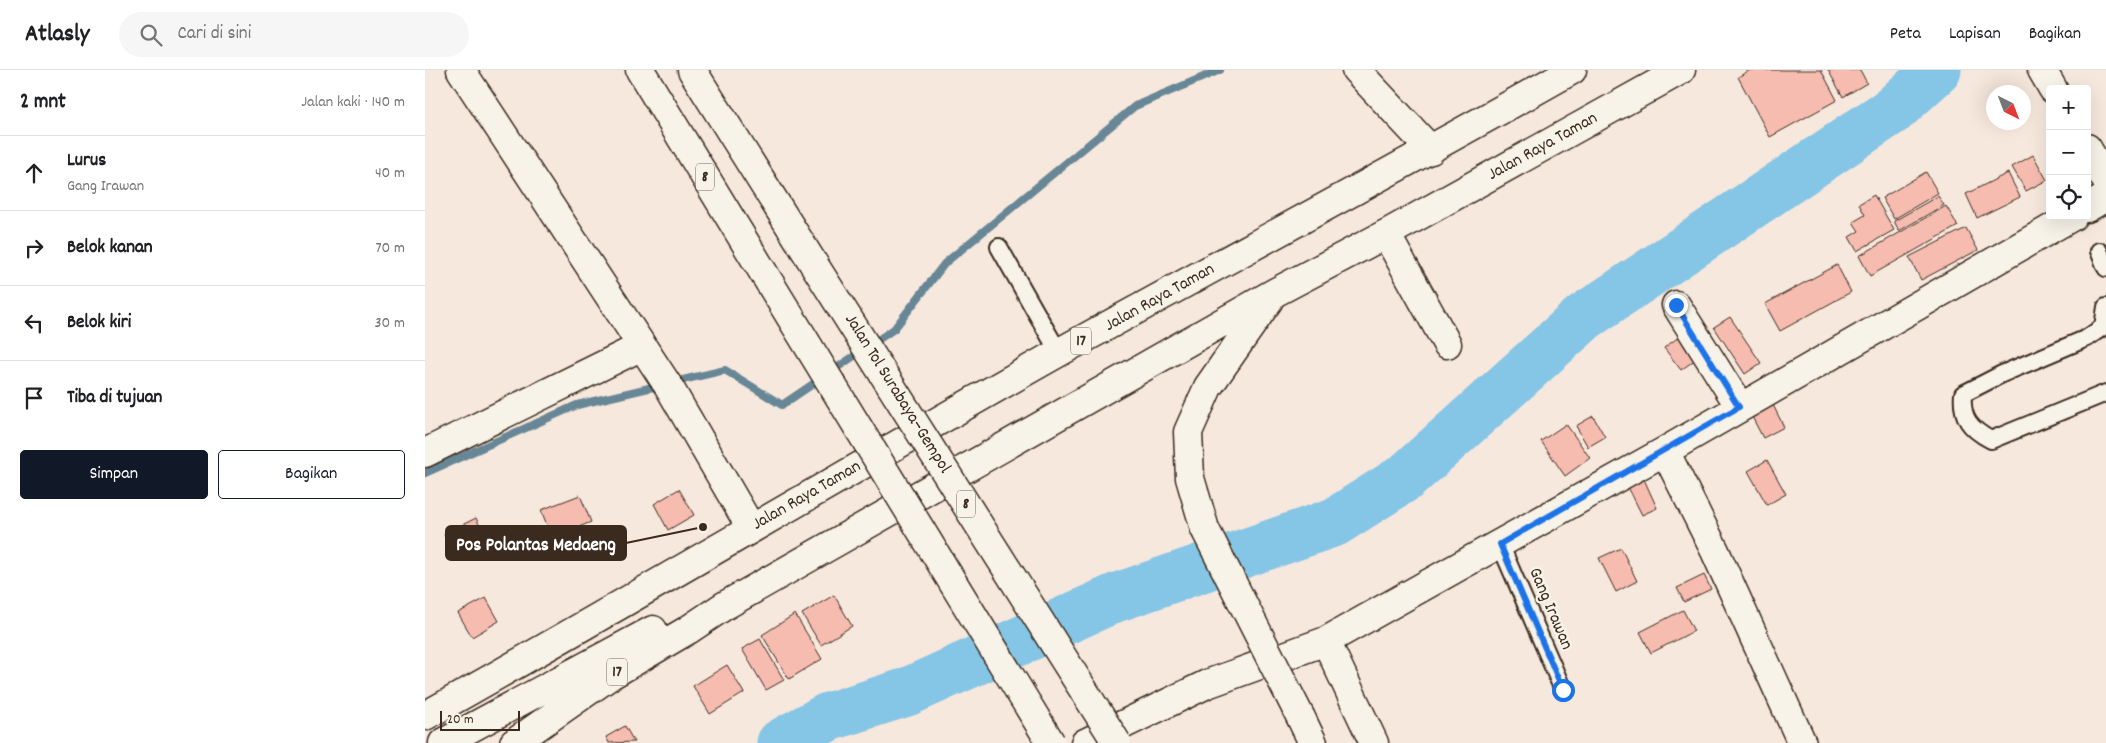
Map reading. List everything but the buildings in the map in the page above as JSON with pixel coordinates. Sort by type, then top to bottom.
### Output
[{"type":"main road","points":[[461,70],[669,387],[751,528]]},
{"type":"main road","name":"8","points":[[640,70],[1051,743]]},
{"type":"main road","name":"Jalan Tol Surabaya–Gempol","points":[[692,70],[1117,743]]},
{"type":"main road","points":[[1355,70],[1431,150]]},
{"type":"main road","name":"Jalan Raya Taman","points":[[595,620],[751,528],[1059,353],[1431,150],[1572,70]]},
{"type":"main road","name":"Jalan Raya Taman","points":[[724,606],[1274,293],[1386,234],[1681,70]]},
{"type":"main road","points":[[2042,70],[2051,85]]},
{"type":"main road","points":[[2091,155],[2106,180]]},
{"type":"main road","points":[[2091,206],[2106,197]]},
{"type":"main road","points":[[1085,743],[1207,684],[1327,641],[1665,451],[2066,220]]},
{"type":"main road","points":[[1386,234],[1447,344]]},
{"type":"main road","points":[[1274,293],[1208,387],[1188,432],[1190,478],[1205,529],[1313,743]]},
{"type":"main road","points":[[1676,305],[1739,407]]},
{"type":"main road","points":[[425,453],[647,353]]},
{"type":"main road","points":[[1665,451],[1715,551],[1802,743]]},
{"type":"main road","points":[[449,740],[677,618],[702,608],[724,606]]},
{"type":"main road","name":"17","points":[[514,743],[611,675],[688,630],[724,606]]},
{"type":"main road","points":[[425,716],[595,620]]},
{"type":"main road","name":"17","points":[[449,740],[595,620]]},
{"type":"main road","points":[[1327,641],[1374,743]]},
{"type":"lane","points":[[999,247],[1059,353]]},
{"type":"lane","points":[[2099,251],[2106,268]]},
{"type":"lane","points":[[2106,307],[2103,327],[2087,338],[2002,374],[1963,394],[1962,405],[1968,423],[1979,433],[1991,440],[2106,393]]},
{"type":"lane","name":"Gang Irawan","points":[[1500,544],[1563,690]]},
{"type":"waterway","points":[[425,473],[577,405],[725,370],[782,405],[894,329],[945,263],[1135,106],[1220,70]]},
{"type":"waterway","points":[[781,743],[828,717],[907,692],[1115,598],[1335,522],[1406,477],[1584,317],[1893,110],[1937,70]]},
{"type":"place","name":"Pos Polantas Medaeng","points":[[703,527]]},
{"type":"route","points":[[1563,690],[1500,544],[1739,407],[1676,305]]}]
